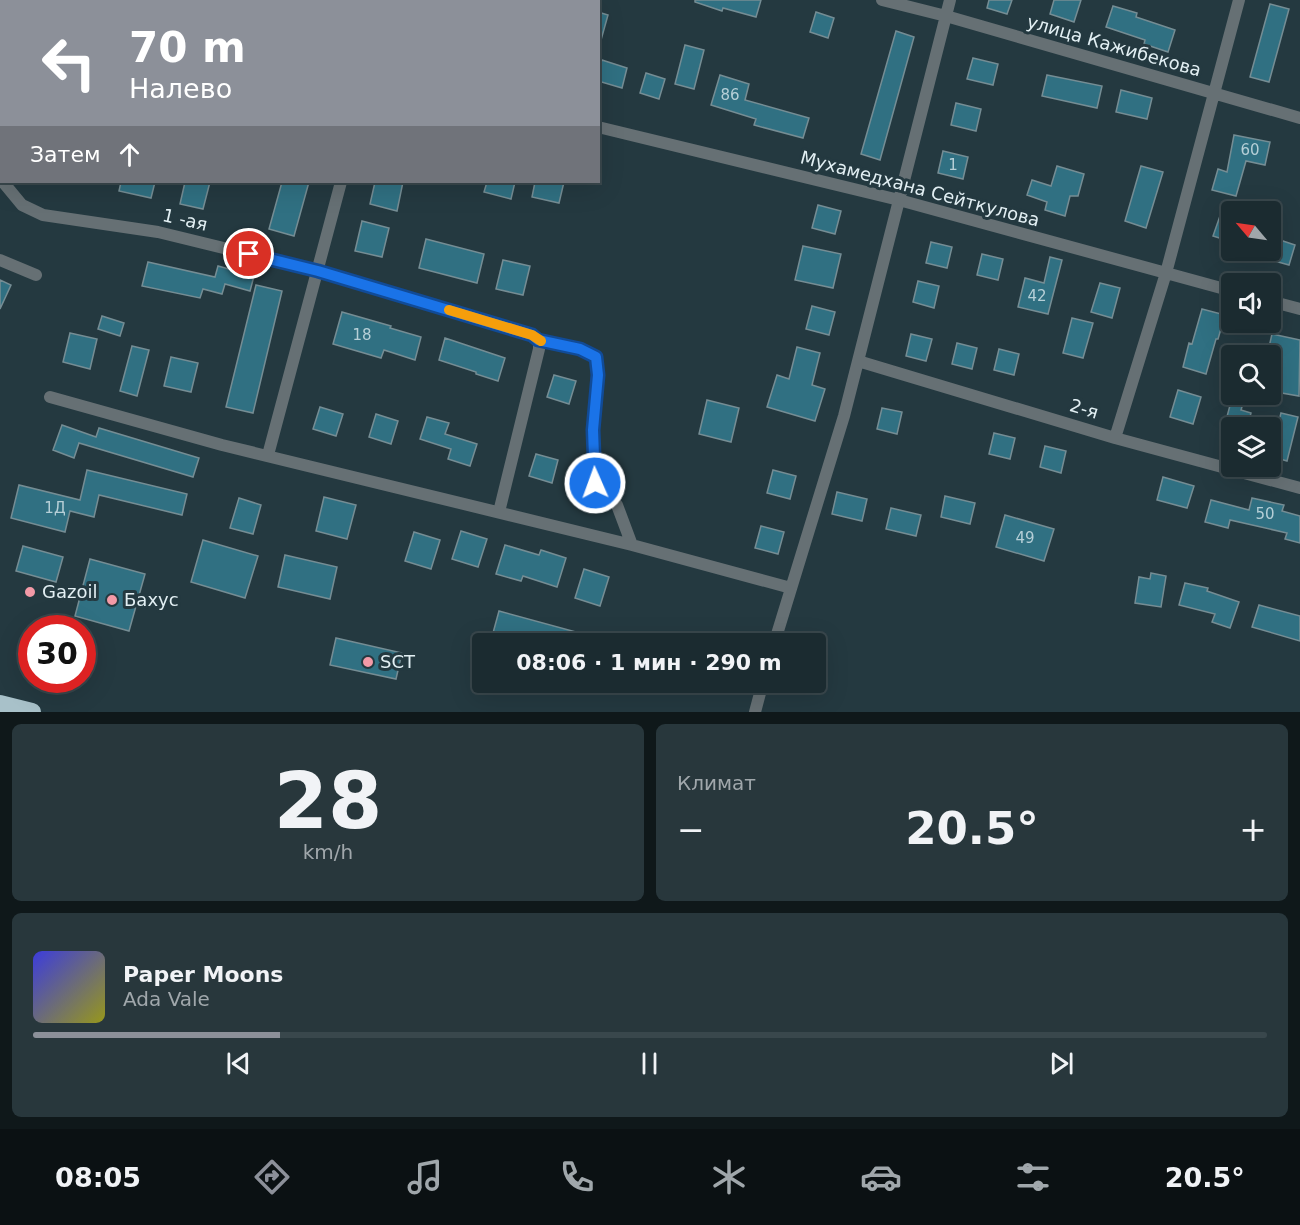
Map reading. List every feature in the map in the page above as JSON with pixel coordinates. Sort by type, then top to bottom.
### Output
[{"type":"highway","points":[[0,704],[32,712]]},
{"type":"street","name":"улица Кажибекова","points":[[882,0],[946,16],[1300,118]]},
{"type":"street","points":[[777,633],[844,416],[950,0]]},
{"type":"street","points":[[1115,438],[1166,273],[1239,0]]},
{"type":"street","name":"Мухамедхана Сейткулова","points":[[600,127],[899,200],[1221,288]]},
{"type":"street","name":"1 -ая","points":[[5,183],[22,205],[43,215],[158,232],[318,271],[532,335],[538,340],[580,349],[596,357],[598,375],[593,430],[595,483],[617,505],[632,545]]},
{"type":"street","points":[[268,455],[341,183]]},
{"type":"street","points":[[0,260],[36,275]]},
{"type":"street","points":[[1281,304],[1300,309]]},
{"type":"street","points":[[499,512],[538,349],[538,340]]},
{"type":"street","name":"2-я","points":[[858,361],[1115,438],[1300,488]]},
{"type":"street","points":[[50,397],[222,445],[632,545],[791,588]]},
{"type":"street","points":[[755,712],[760,693]]},
{"type":"building","points":[[695,0],[761,0],[756,17],[723,8],[722,11],[695,2]]},
{"type":"building","points":[[989,0],[1012,0],[1007,14],[987,8]]},
{"type":"building","points":[[1054,0],[1081,0],[1074,22],[1050,14]]},
{"type":"building","points":[[1270,4],[1289,9],[1269,82],[1250,77]]},
{"type":"building","points":[[1113,6],[1137,13],[1136,17],[1175,30],[1168,52],[1144,44],[1145,40],[1106,27]]},
{"type":"building","points":[[816,12],[834,18],[828,38],[810,32]]},
{"type":"building","points":[[600,13],[608,15],[600,40]]},
{"type":"building","points":[[896,31],[914,37],[880,160],[861,154]]},
{"type":"building","points":[[685,45],[704,50],[694,89],[675,84]]},
{"type":"building","points":[[973,58],[998,64],[993,85],[967,79]]},
{"type":"building","points":[[602,60],[627,68],[622,88],[600,82]]},
{"type":"building","points":[[646,73],[665,79],[659,99],[640,93]]},
{"type":"building","points":[[720,75],[749,84],[745,100],[809,118],[803,138],[754,125],[756,119],[711,105]]},
{"type":"building","points":[[1047,75],[1102,86],[1097,108],[1042,96]]},
{"type":"building","points":[[1121,90],[1152,98],[1147,119],[1116,112]]},
{"type":"building","points":[[956,103],[981,109],[976,131],[951,125]]},
{"type":"building","points":[[1234,135],[1270,142],[1265,165],[1246,161],[1236,196],[1212,190],[1218,169],[1227,172]]},
{"type":"building","points":[[943,151],[968,157],[963,179],[938,173]]},
{"type":"building","points":[[1057,166],[1084,174],[1078,196],[1070,196],[1065,216],[1045,210],[1047,202],[1027,195],[1032,180],[1051,186]]},
{"type":"building","points":[[1141,166],[1163,172],[1146,228],[1125,221]]},
{"type":"building","points":[[121,183],[155,183],[151,198],[119,191]]},
{"type":"building","points":[[185,183],[210,183],[203,209],[180,204]]},
{"type":"building","points":[[282,183],[309,183],[294,236],[269,229]]},
{"type":"building","points":[[375,183],[403,183],[397,211],[370,204]]},
{"type":"building","points":[[487,183],[515,183],[511,199],[484,192]]},
{"type":"building","points":[[535,183],[564,183],[559,203],[532,197]]},
{"type":"building","points":[[818,205],[841,211],[835,234],[812,228]]},
{"type":"building","points":[[1220,216],[1221,216],[1221,239],[1213,236]]},
{"type":"building","points":[[362,221],[389,228],[382,257],[355,251]]},
{"type":"building","points":[[426,239],[484,254],[477,283],[419,268]]},
{"type":"building","points":[[1281,240],[1295,245],[1289,265],[1275,261],[1281,261]]},
{"type":"building","points":[[931,242],[952,247],[947,268],[926,263]]},
{"type":"building","points":[[803,246],[841,254],[833,288],[795,280]]},
{"type":"building","points":[[982,254],[1003,259],[998,280],[977,275]]},
{"type":"building","points":[[1050,257],[1062,260],[1048,314],[1018,307],[1025,278],[1044,283]]},
{"type":"building","points":[[503,260],[530,266],[523,295],[496,289]]},
{"type":"building","points":[[148,262],[215,277],[218,266],[254,276],[250,291],[225,284],[222,294],[203,289],[200,298],[142,286]]},
{"type":"building","points":[[0,280],[11,285],[0,309]]},
{"type":"building","points":[[918,281],[939,286],[934,308],[913,302]]},
{"type":"building","points":[[1100,283],[1120,288],[1112,318],[1091,312]]},
{"type":"building","points":[[256,285],[282,291],[253,413],[226,407]]},
{"type":"building","points":[[812,306],[835,312],[829,335],[806,329]]},
{"type":"building","points":[[1202,309],[1221,314],[1221,329],[1206,374],[1183,367],[1189,343],[1192,344]]},
{"type":"building","points":[[342,312],[421,337],[415,360],[384,350],[381,358],[333,344]]},
{"type":"building","points":[[102,316],[124,323],[120,336],[98,329]]},
{"type":"building","points":[[1072,318],[1093,323],[1083,358],[1063,353]]},
{"type":"building","points":[[70,333],[97,339],[90,369],[63,362]]},
{"type":"building","points":[[911,334],[932,339],[926,361],[906,356]]},
{"type":"building","points":[[1272,334],[1300,340],[1299,396],[1281,393],[1281,345],[1270,345]]},
{"type":"building","points":[[445,338],[505,358],[498,381],[439,360]]},
{"type":"building","points":[[957,343],[977,348],[972,369],[952,364]]},
{"type":"building","points":[[132,346],[149,350],[137,396],[120,391]]},
{"type":"building","points":[[797,347],[820,353],[812,385],[825,389],[815,421],[767,407],[777,375],[789,379]]},
{"type":"building","points":[[999,349],[1019,354],[1014,375],[994,370]]},
{"type":"building","points":[[171,357],[198,363],[191,392],[164,386]]},
{"type":"building","points":[[554,375],[576,381],[569,404],[547,397]]},
{"type":"building","points":[[1178,390],[1201,397],[1193,424],[1170,417]]},
{"type":"building","points":[[707,400],[739,408],[731,442],[699,434]]},
{"type":"building","points":[[1230,405],[1243,405],[1241,410],[1251,413],[1250,417],[1227,417]]},
{"type":"building","points":[[320,407],[343,414],[336,436],[313,429]]},
{"type":"building","points":[[882,408],[902,412],[897,434],[877,429]]},
{"type":"building","points":[[1281,413],[1298,417],[1287,461],[1281,459]]},
{"type":"building","points":[[376,414],[398,421],[391,444],[369,437]]},
{"type":"building","points":[[427,417],[449,423],[445,434],[477,444],[470,466],[448,459],[451,449],[420,439]]},
{"type":"building","points":[[62,425],[96,437],[99,428],[199,458],[193,477],[79,443],[74,458],[53,450]]},
{"type":"building","points":[[994,433],[1015,438],[1010,459],[989,454]]},
{"type":"building","points":[[1045,446],[1066,451],[1061,473],[1040,467]]},
{"type":"building","points":[[536,454],[558,460],[552,483],[529,476]]},
{"type":"building","points":[[87,470],[187,494],[182,515],[99,495],[94,517],[70,511],[65,532],[11,518],[19,485],[80,500]]},
{"type":"building","points":[[773,470],[796,476],[790,499],[767,493]]},
{"type":"building","points":[[1163,477],[1194,486],[1187,508],[1157,500]]},
{"type":"building","points":[[837,492],[867,499],[862,521],[832,514]]},
{"type":"building","points":[[945,496],[975,503],[970,524],[941,517]]},
{"type":"building","points":[[324,497],[356,505],[347,539],[316,531]]},
{"type":"building","points":[[239,498],[261,505],[253,534],[230,528]]},
{"type":"building","points":[[1252,498],[1284,505],[1282,511],[1300,516],[1300,543],[1285,539],[1287,533],[1230,520],[1228,528],[1205,522],[1211,500],[1249,510]]},
{"type":"building","points":[[891,508],[921,515],[916,536],[886,529]]},
{"type":"building","points":[[1005,515],[1054,529],[1044,561],[996,547]]},
{"type":"building","points":[[761,526],[784,532],[778,554],[755,548]]},
{"type":"building","points":[[461,531],[487,539],[478,567],[452,559]]},
{"type":"building","points":[[414,532],[440,540],[431,569],[405,561]]},
{"type":"building","points":[[203,540],[258,556],[245,598],[191,582]]},
{"type":"building","points":[[505,545],[539,555],[541,550],[566,558],[557,587],[523,576],[521,581],[496,574]]},
{"type":"building","points":[[23,546],[63,557],[56,582],[16,571]]},
{"type":"building","points":[[285,555],[337,567],[330,599],[278,587]]},
{"type":"building","points":[[90,559],[145,574],[129,631],[96,622],[96,615],[75,615]]},
{"type":"building","points":[[584,569],[609,577],[600,606],[575,598]]},
{"type":"building","points":[[1151,573],[1166,576],[1161,607],[1135,603],[1139,577],[1150,579]]},
{"type":"building","points":[[1185,583],[1208,588],[1207,591],[1239,602],[1230,628],[1212,622],[1215,614],[1179,605]]},
{"type":"building","points":[[1259,605],[1300,616],[1300,641],[1252,627]]},
{"type":"building","points":[[499,611],[580,633],[493,633]]},
{"type":"building","points":[[336,638],[402,653],[396,679],[330,665]]},
{"type":"slow traffic","points":[[449,310],[532,335],[541,341]]},
{"type":"place","name":"Gazoil","points":[[30,592]]},
{"type":"place","name":"Бахус","points":[[112,600]]},
{"type":"place","name":"SCT","points":[[368,662]]},
{"type":"route","points":[[249,254],[318,271],[532,335],[538,340],[580,349],[596,357],[598,375],[593,430],[595,483]]}]
